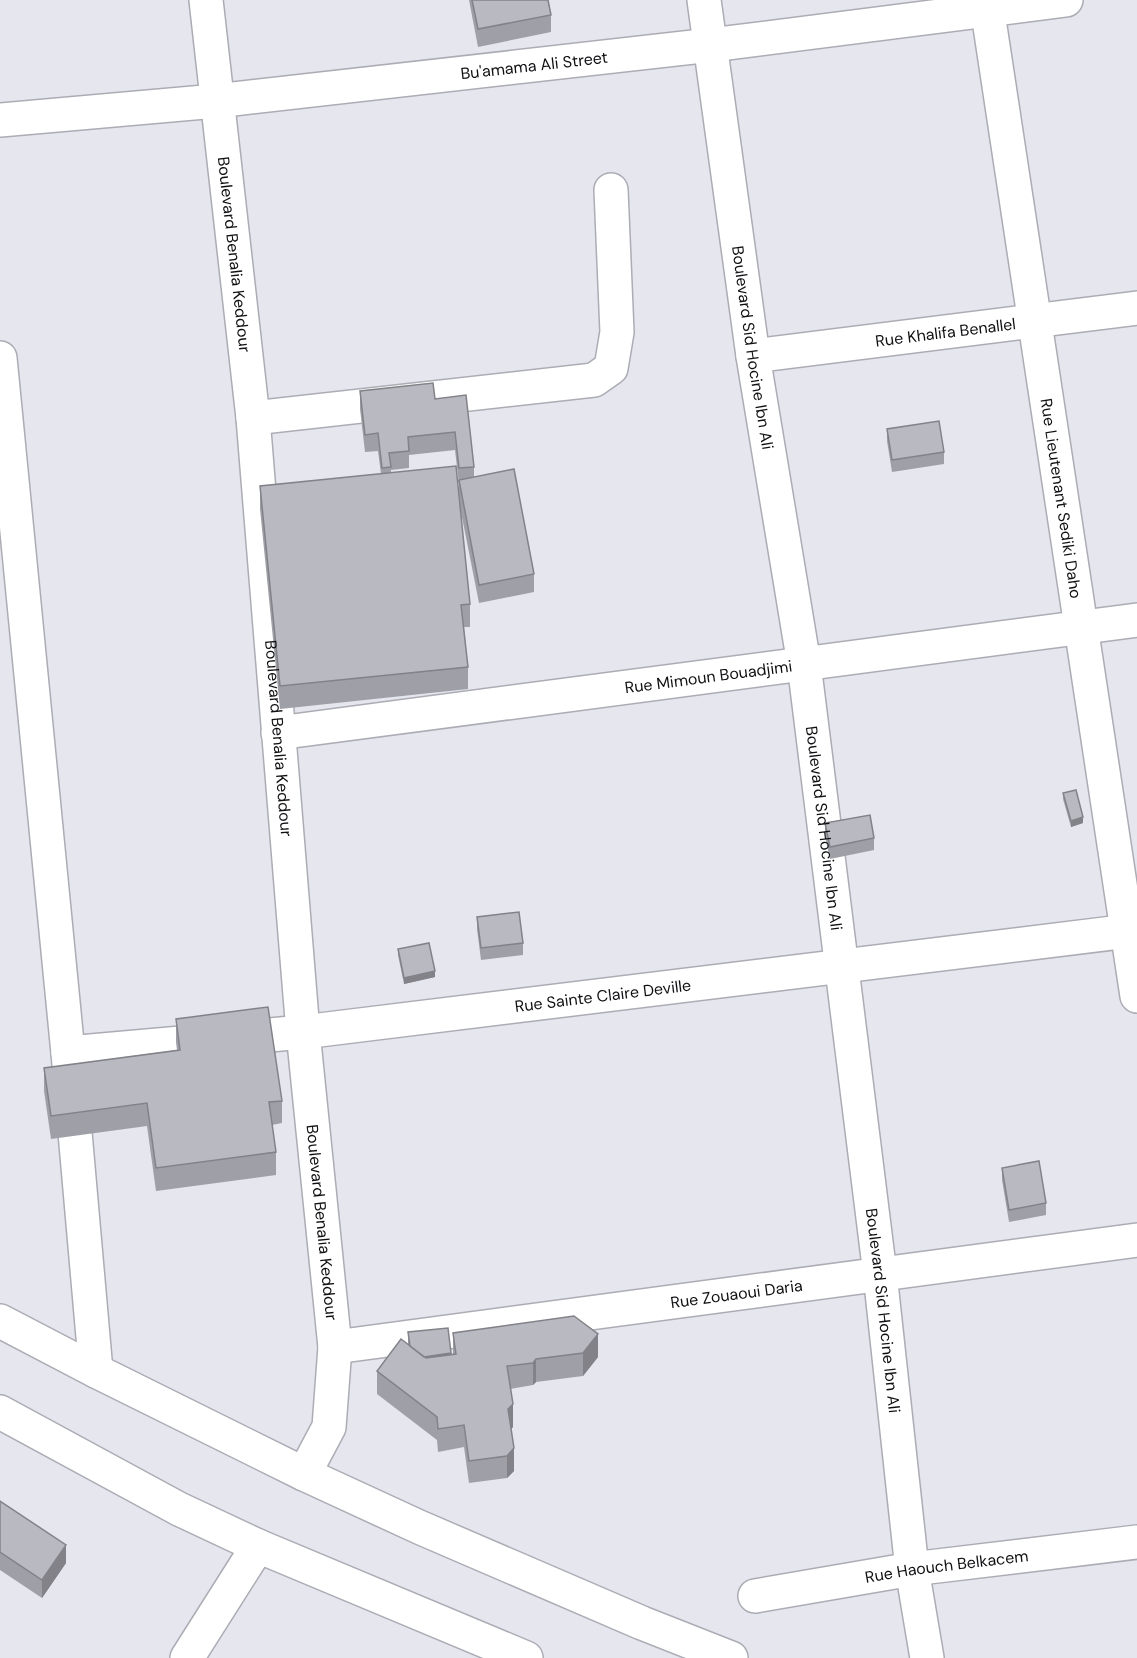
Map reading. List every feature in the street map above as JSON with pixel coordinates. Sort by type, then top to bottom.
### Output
[{"type":"street","name":"Boulevard Benalia Keddour","points":[[206,0],[253,418],[303,1032],[335,1347],[329,1427],[304,1474]]},
{"type":"street","name":"Boulevard Sid Hocine Ibn Ali","points":[[704,0],[753,356],[804,664],[880,1274],[912,1569],[927,1658]]},
{"type":"street","name":"Bu'amama Ali Street","points":[[0,120],[216,101],[711,45],[987,5],[1066,0]]},
{"type":"street","name":"Rue Lieutenant Sediki Daho","points":[[987,5],[1081,627],[1133,931],[1137,996]]},
{"type":"street","points":[[253,418],[594,380],[612,368],[617,332],[611,190]]},
{"type":"street","name":"Rue Khalifa Benallel","points":[[753,356],[1137,308]]},
{"type":"street","points":[[0,358],[68,1053],[96,1371]]},
{"type":"street","name":"Rue Mimoun Bouadjimi","points":[[279,733],[1137,620]]},
{"type":"street","name":"Rue Sainte Claire Deville","points":[[68,1053],[303,1032],[1133,931]]},
{"type":"street","name":"Rue Zouaoui Daria","points":[[335,1347],[1137,1240]]},
{"type":"street","points":[[0,1322],[304,1474],[430,1532],[642,1623],[731,1658]]},
{"type":"street","points":[[0,1412],[179,1509],[258,1546],[526,1658]]},
{"type":"street","name":"Rue Haouch Belkacem","points":[[755,1596],[912,1569],[1137,1542]]},
{"type":"street","points":[[187,1658],[258,1546]]},
{"type":"building","points":[[472,0],[548,0],[551,15],[478,29]]},
{"type":"building","points":[[433,383],[435,399],[466,395],[474,467],[459,468],[455,432],[408,437],[409,451],[389,453],[391,467],[382,468],[378,433],[365,435],[360,391]]},
{"type":"building","points":[[939,421],[944,452],[892,460],[887,429]]},
{"type":"building","points":[[456,466],[470,604],[461,605],[468,667],[280,686],[260,486]]},
{"type":"building","points":[[514,469],[534,574],[479,585],[459,480]]},
{"type":"building","points":[[1076,790],[1083,817],[1071,821],[1063,793]]},
{"type":"building","points":[[870,815],[874,838],[830,847],[825,823]]},
{"type":"building","points":[[519,912],[523,943],[481,948],[477,917]]},
{"type":"building","points":[[429,943],[435,971],[404,978],[398,949]]},
{"type":"building","points":[[268,1007],[282,1101],[269,1102],[276,1152],[156,1168],[147,1103],[51,1116],[44,1068],[180,1050],[176,1019]]},
{"type":"building","points":[[1039,1161],[1046,1203],[1009,1210],[1002,1168]]},
{"type":"building","points":[[574,1316],[598,1334],[583,1353],[536,1359],[533,1363],[507,1366],[513,1404],[508,1409],[514,1448],[507,1456],[469,1461],[464,1425],[438,1429],[437,1417],[377,1371],[401,1339],[426,1358],[456,1354],[453,1333]]},
{"type":"building","points":[[448,1328],[451,1353],[424,1357],[410,1346],[408,1332]]},
{"type":"building","points":[[0,1501],[66,1545],[42,1580],[0,1552]]}]
